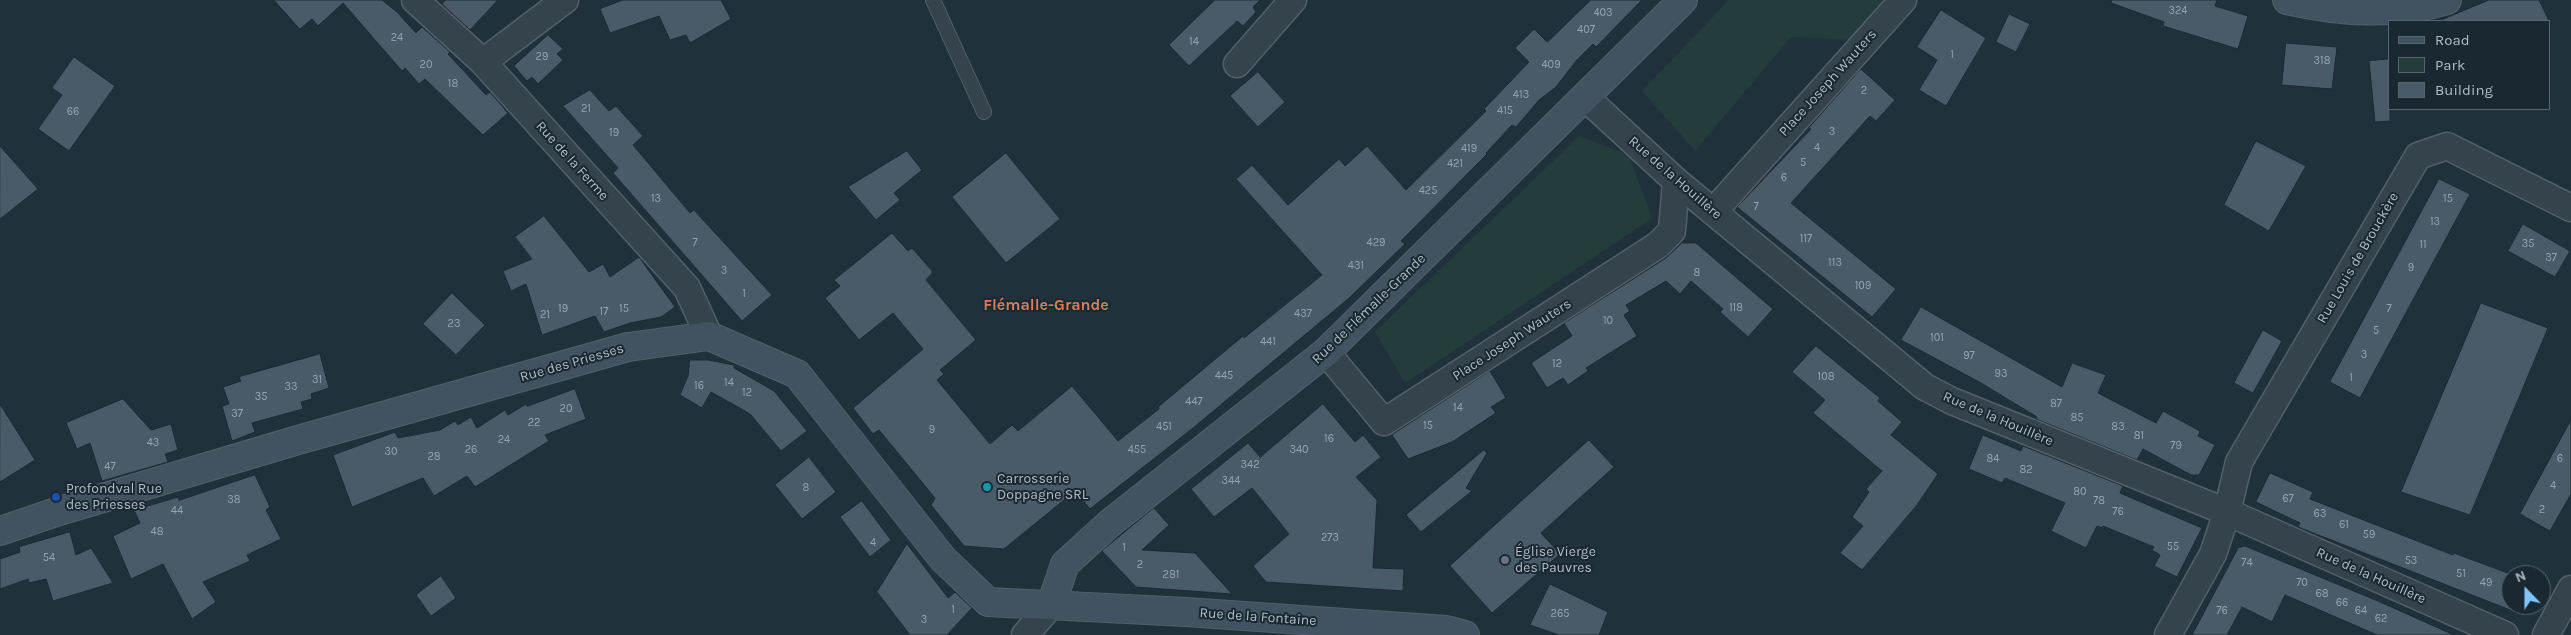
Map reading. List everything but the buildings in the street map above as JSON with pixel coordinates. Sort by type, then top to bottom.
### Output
[{"type":"street","name":"Rue de la Ferme","points":[[415,0],[483,62],[687,288],[709,336]]},
{"type":"street","points":[[483,62],[565,0]]},
{"type":"street","points":[[1237,64],[1293,0]]},
{"type":"street","name":"Rue de Flémalle-Grande","points":[[1051,605],[1065,564],[1109,524],[1326,352],[1586,98],[1683,0]]},
{"type":"street","name":"Place Joseph Wauters","points":[[1713,212],[1903,0]]},
{"type":"street","points":[[2287,0],[2351,11],[2380,11],[2447,0]]},
{"type":"street","name":"Rue de la Houillère","points":[[1586,98],[1676,181],[1925,387],[1952,401],[2227,512],[2479,630],[2505,635]]},
{"type":"street","name":"Rue Louis de Brouckère","points":[[2168,635],[2213,554],[2227,512],[2239,462],[2418,156],[2447,146],[2569,202]]},
{"type":"street","name":"Place Joseph Wauters","points":[[1326,352],[1384,422],[1658,245],[1672,231],[1676,181]]},
{"type":"street","points":[[709,336],[797,374],[943,559],[988,602],[1051,605]]},
{"type":"street","name":"Rue des Priesses","points":[[0,532],[59,511],[298,440],[628,347],[709,336]]},
{"type":"street","points":[[2546,635],[2571,589]]},
{"type":"street","points":[[1024,635],[1051,605]]},
{"type":"street","name":"Rue de la Fontaine","points":[[1051,605],[1446,630],[1465,635]]},
{"type":"lane","points":[[933,0],[984,112]]},
{"type":"green space","points":[[1729,0],[1888,0],[1850,40],[1791,37],[1695,151],[1642,91]]},
{"type":"green space","points":[[1579,136],[1629,155],[1652,218],[1405,383],[1375,332]]},
{"type":"place","name":"Carrosserie Doppagne SRL","points":[[987,487]]},
{"type":"place","name":"Profondval Rue des Priesses","points":[[56,497]]},
{"type":"place","name":"Église Vierge des Pauvres","points":[[1505,560]]},
{"type":"district","name":"Flémalle-Grande","points":[[1046,305]]}]
